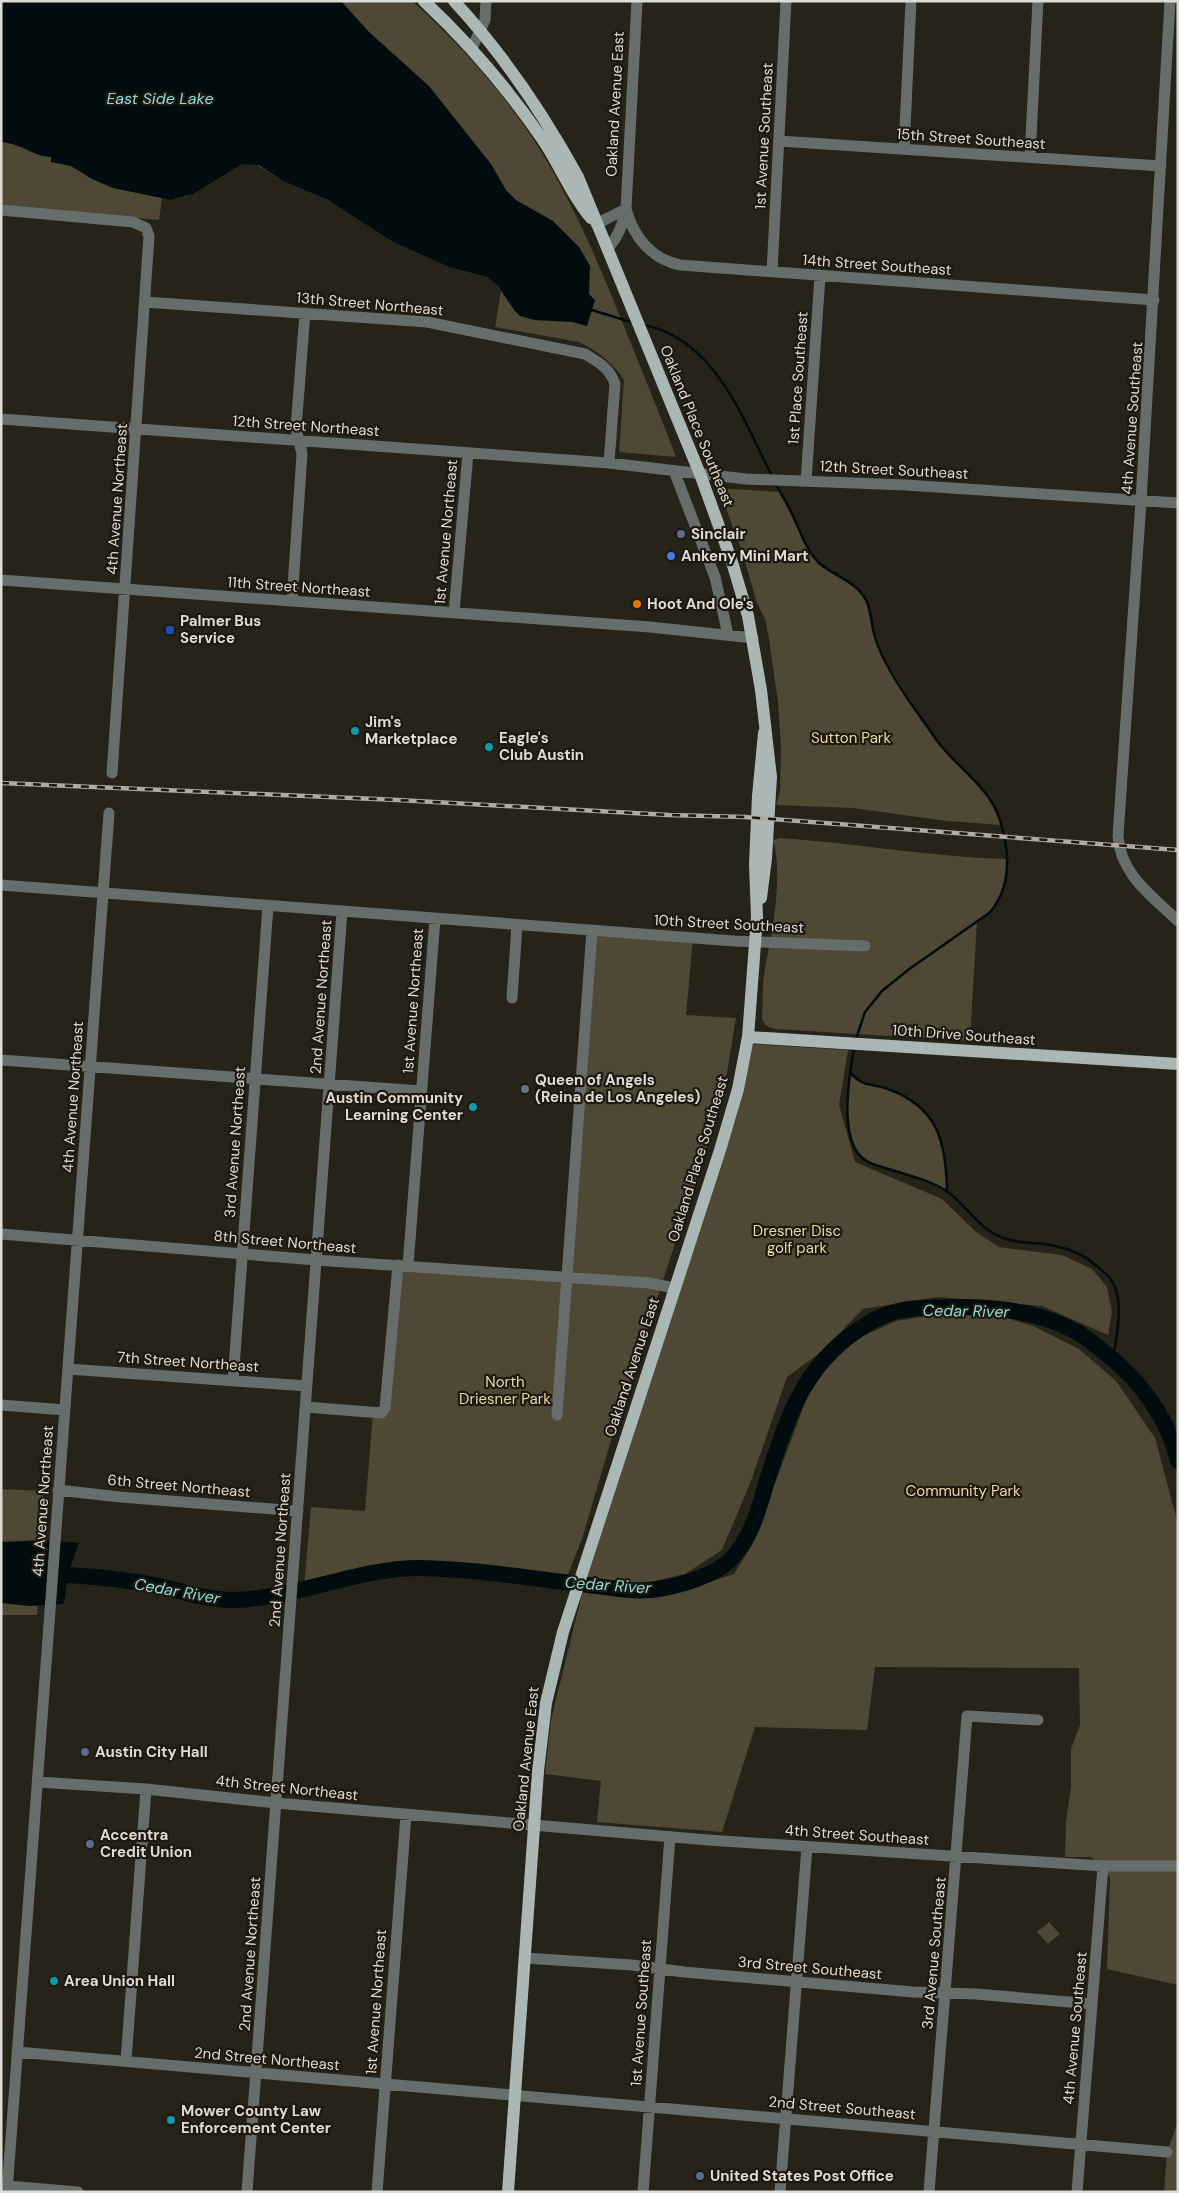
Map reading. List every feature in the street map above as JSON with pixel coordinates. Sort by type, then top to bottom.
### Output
[{"type":"main road","points":[[424,1],[472,48],[527,117],[544,142],[583,209],[596,224]]},
{"type":"main road","points":[[454,1],[481,30],[521,83],[556,136],[578,177],[596,224]]},
{"type":"main road","name":"Oakland Place Southeast","points":[[596,224],[700,474],[732,562],[753,638],[770,777],[766,858],[756,917],[748,1037],[742,1072],[733,1107],[674,1288]]},
{"type":"main road","name":"10th Drive Southeast","points":[[748,1037],[1178,1064]]},
{"type":"main road","name":"Oakland Avenue East","points":[[508,2192],[540,1746],[546,1703],[569,1611],[674,1288]]},
{"type":"street","points":[[472,48],[485,20],[486,1]]},
{"type":"street","name":"Oakland Avenue East","points":[[607,249],[617,238],[626,209],[637,1]]},
{"type":"street","name":"1st Avenue Southeast","points":[[772,272],[786,1]]},
{"type":"street","points":[[904,149],[911,1]]},
{"type":"street","points":[[1030,157],[1038,1]]},
{"type":"street","name":"4th Avenue Southeast","points":[[1170,1],[1154,300],[1118,836],[1120,853],[1126,867],[1141,885],[1178,921]]},
{"type":"street","name":"15th Street Southeast","points":[[779,141],[1161,166]]},
{"type":"street","points":[[596,224],[626,209]]},
{"type":"street","name":"14th Street Southeast","points":[[626,209],[629,224],[641,242],[652,252],[668,262],[690,267],[1154,300]]},
{"type":"street","name":"4th Avenue Northeast","points":[[1,212],[133,222],[146,228],[149,236],[112,773]]},
{"type":"street","name":"1st Place Southeast","points":[[800,481],[820,276]]},
{"type":"street","name":"13th Street Northeast","points":[[145,302],[427,322],[585,354],[605,367],[612,375],[615,384],[609,463]]},
{"type":"street","points":[[292,601],[302,454],[296,428],[305,312]]},
{"type":"street","name":"12th Street Northeast","points":[[1,420],[609,463]]},
{"type":"street","name":"1st Avenue Northeast","points":[[454,613],[468,453]]},
{"type":"street","name":"12th Street Southeast","points":[[609,463],[746,479],[906,485],[1178,503]]},
{"type":"street","points":[[674,471],[715,577],[728,635]]},
{"type":"street","name":"11th Street Northeast","points":[[1,580],[595,623],[753,638]]},
{"type":"street","name":"4th Avenue Northeast","points":[[7,2189],[109,813]]},
{"type":"street","name":"10th Street Southeast","points":[[1,884],[517,925],[755,942],[865,946]]},
{"type":"street","name":"3rd Avenue Northeast","points":[[233,1380],[268,906]]},
{"type":"street","name":"2nd Avenue Northeast","points":[[247,2192],[342,911]]},
{"type":"street","name":"1st Avenue Northeast","points":[[306,1407],[381,1413],[387,1402],[421,1091],[435,918]]},
{"type":"street","points":[[512,998],[517,925]]},
{"type":"street","points":[[557,1414],[592,930]]},
{"type":"street","points":[[1,1060],[421,1091]]},
{"type":"street","name":"8th Street Northeast","points":[[1,1234],[316,1260],[649,1283],[674,1288]]},
{"type":"street","name":"7th Street Northeast","points":[[68,1369],[307,1386]]},
{"type":"street","points":[[1,1405],[65,1410]]},
{"type":"street","name":"6th Street Northeast","points":[[58,1490],[120,1497],[298,1511]]},
{"type":"street","name":"3rd Avenue Southeast","points":[[930,2192],[967,1716],[1038,1720]]},
{"type":"street","name":"4th Street Northeast","points":[[38,1782],[146,1789],[276,1804],[534,1826]]},
{"type":"street","points":[[126,2061],[146,1789]]},
{"type":"street","name":"1st Avenue Northeast","points":[[377,2192],[406,1814]]},
{"type":"street","name":"4th Street Southeast","points":[[534,1826],[956,1857],[1103,1866],[1178,1866]]},
{"type":"street","name":"1st Avenue Southeast","points":[[643,2192],[670,1837]]},
{"type":"street","points":[[780,2192],[807,1847]]},
{"type":"street","name":"4th Avenue Southeast","points":[[1078,2192],[1103,1866]]},
{"type":"street","name":"3rd Street Southeast","points":[[524,1958],[913,1992],[1092,2004]]},
{"type":"street","name":"2nd Street Northeast","points":[[17,2052],[515,2096]]},
{"type":"street","name":"2nd Street Southeast","points":[[515,2096],[649,2106],[1167,2152]]},
{"type":"street","points":[[7,2189],[78,2192]]},
{"type":"green space","name":"East Side Lake","points":[[1,1],[412,1],[448,35],[481,71],[512,109],[540,150],[575,213],[595,257],[676,457],[619,452],[624,380],[615,368],[598,353],[579,342],[495,327],[501,291],[487,277],[449,267],[393,242],[328,200],[283,181],[254,163],[242,164],[185,197],[171,200],[162,198],[159,220],[1,205]]},
{"type":"green space","name":"Sutton Park","points":[[718,488],[780,492],[808,550],[820,564],[858,590],[866,600],[874,637],[885,660],[922,720],[942,746],[991,801],[1001,825],[947,821],[853,808],[776,805],[780,791],[781,749],[778,702],[769,639],[765,619],[757,603],[741,548]]},
{"type":"green space","points":[[780,838],[949,856],[1006,859],[1006,879],[1002,895],[993,908],[977,921],[970,1041],[775,1029],[765,1024],[762,1018],[764,977],[774,918],[777,885],[776,854],[773,840]]},
{"type":"green space","name":"North Driesner Park","points":[[592,930],[693,938],[686,1015],[736,1018],[724,1090],[716,1117],[610,1444],[582,1539],[565,1582],[474,1571],[405,1568],[372,1571],[304,1589],[311,1507],[365,1511],[373,1412],[381,1413],[398,1265],[566,1278]]},
{"type":"green space","name":"Dresner Disc golf park","points":[[752,1044],[848,1050],[839,1105],[855,1162],[942,1199],[976,1232],[999,1247],[1062,1255],[1092,1269],[1107,1287],[1112,1312],[1108,1335],[1042,1306],[938,1297],[863,1309],[821,1352],[787,1377],[751,1481],[722,1550],[685,1574],[641,1584],[586,1580],[678,1289],[737,1115]]},
{"type":"green space","points":[[850,1073],[865,1083],[888,1089],[905,1097],[919,1106],[929,1117],[936,1129],[945,1157],[947,1191],[897,1171],[872,1164],[864,1160],[857,1153],[848,1119]]},
{"type":"green space","name":"Community Park","points":[[946,1313],[999,1316],[1033,1326],[1079,1349],[1116,1381],[1155,1438],[1178,1524],[1178,1985],[1107,1969],[1110,1877],[1091,1857],[1065,1857],[1066,1821],[1071,1787],[1071,1749],[1080,1725],[1079,1668],[875,1667],[867,1730],[755,1727],[722,1832],[597,1822],[601,1781],[545,1774],[551,1720],[583,1590],[624,1597],[659,1597],[681,1592],[734,1574],[752,1545],[809,1392],[831,1361],[859,1338],[896,1321]]},
{"type":"green space","points":[[1,1489],[43,1491],[43,1530],[37,1615],[1,1615]]},
{"type":"green space","points":[[1049,1922],[1060,1934],[1048,1944],[1037,1932]]},
{"type":"green space","points":[[1178,2122],[1178,2192],[1164,2192],[1167,2152]]},
{"type":"water","name":"East Side Lake","points":[[1,1],[341,1],[369,32],[429,86],[491,164],[506,190],[516,200],[553,221],[579,247],[590,266],[589,294],[595,300],[587,326],[572,322],[534,320],[520,316],[497,285],[487,277],[449,267],[393,242],[328,200],[283,181],[259,165],[242,164],[193,194],[171,200],[113,188],[92,179],[71,166],[51,162],[51,157],[38,155],[15,145],[1,142]]},
{"type":"water","points":[[44,1540],[79,1543],[68,1574],[64,1604],[29,1606],[1,1603],[1,1542]]},
{"type":"waterway","points":[[592,310],[634,323]]},
{"type":"waterway","points":[[644,325],[669,333],[690,346],[708,364],[724,384],[750,430],[772,476]]},
{"type":"waterway","points":[[776,484],[814,557],[825,568],[844,579],[862,593],[869,609],[878,647],[889,670],[939,744],[990,799],[1000,820],[1006,844],[1007,869],[1005,881],[1002,892],[989,913],[908,970],[882,991],[865,1012],[856,1039]]},
{"type":"waterway","points":[[854,1049],[847,1113],[853,1145],[861,1157],[873,1164],[922,1180],[948,1192],[981,1225],[997,1235],[1012,1241],[1067,1249],[1094,1264],[1110,1278],[1118,1297],[1119,1318],[1113,1360]]},
{"type":"waterway","points":[[850,1073],[864,1083],[888,1089],[905,1097],[928,1116],[936,1128],[941,1142],[947,1190]]},
{"type":"waterway","name":"Cedar River","points":[[1,1573],[57,1574],[113,1579],[149,1584],[222,1600],[280,1595],[372,1573],[420,1568],[481,1572],[630,1590],[659,1589],[677,1585],[715,1571],[738,1552],[750,1532],[789,1419],[806,1384],[817,1368],[831,1352],[866,1324],[887,1314],[915,1308],[968,1307],[1015,1311],[1061,1324],[1079,1333],[1117,1363],[1140,1387],[1167,1429],[1178,1461]]},
{"type":"railway","points":[[1,783],[745,817],[1178,850]]},
{"type":"place","name":"Sinclair","points":[[681,534]]},
{"type":"place","name":"Ankeny Mini Mart","points":[[671,556]]},
{"type":"place","name":"Hoot And Ole's","points":[[637,604]]},
{"type":"place","name":"Palmer Bus Service","points":[[170,630]]},
{"type":"place","name":"Jim's Marketplace","points":[[355,731]]},
{"type":"place","name":"Eagle's Club Austin","points":[[489,747]]},
{"type":"place","name":"Queen of Angels (Reina de Los Angeles)","points":[[525,1089]]},
{"type":"place","name":"Austin Community Learning Center","points":[[473,1107]]},
{"type":"place","name":"Austin City Hall","points":[[85,1752]]},
{"type":"place","name":"Accentra Credit Union","points":[[90,1844]]},
{"type":"place","name":"Area Union Hall","points":[[54,1981]]},
{"type":"place","name":"Mower County Law Enforcement Center","points":[[171,2120]]},
{"type":"place","name":"United States Post Office","points":[[700,2176]]}]
